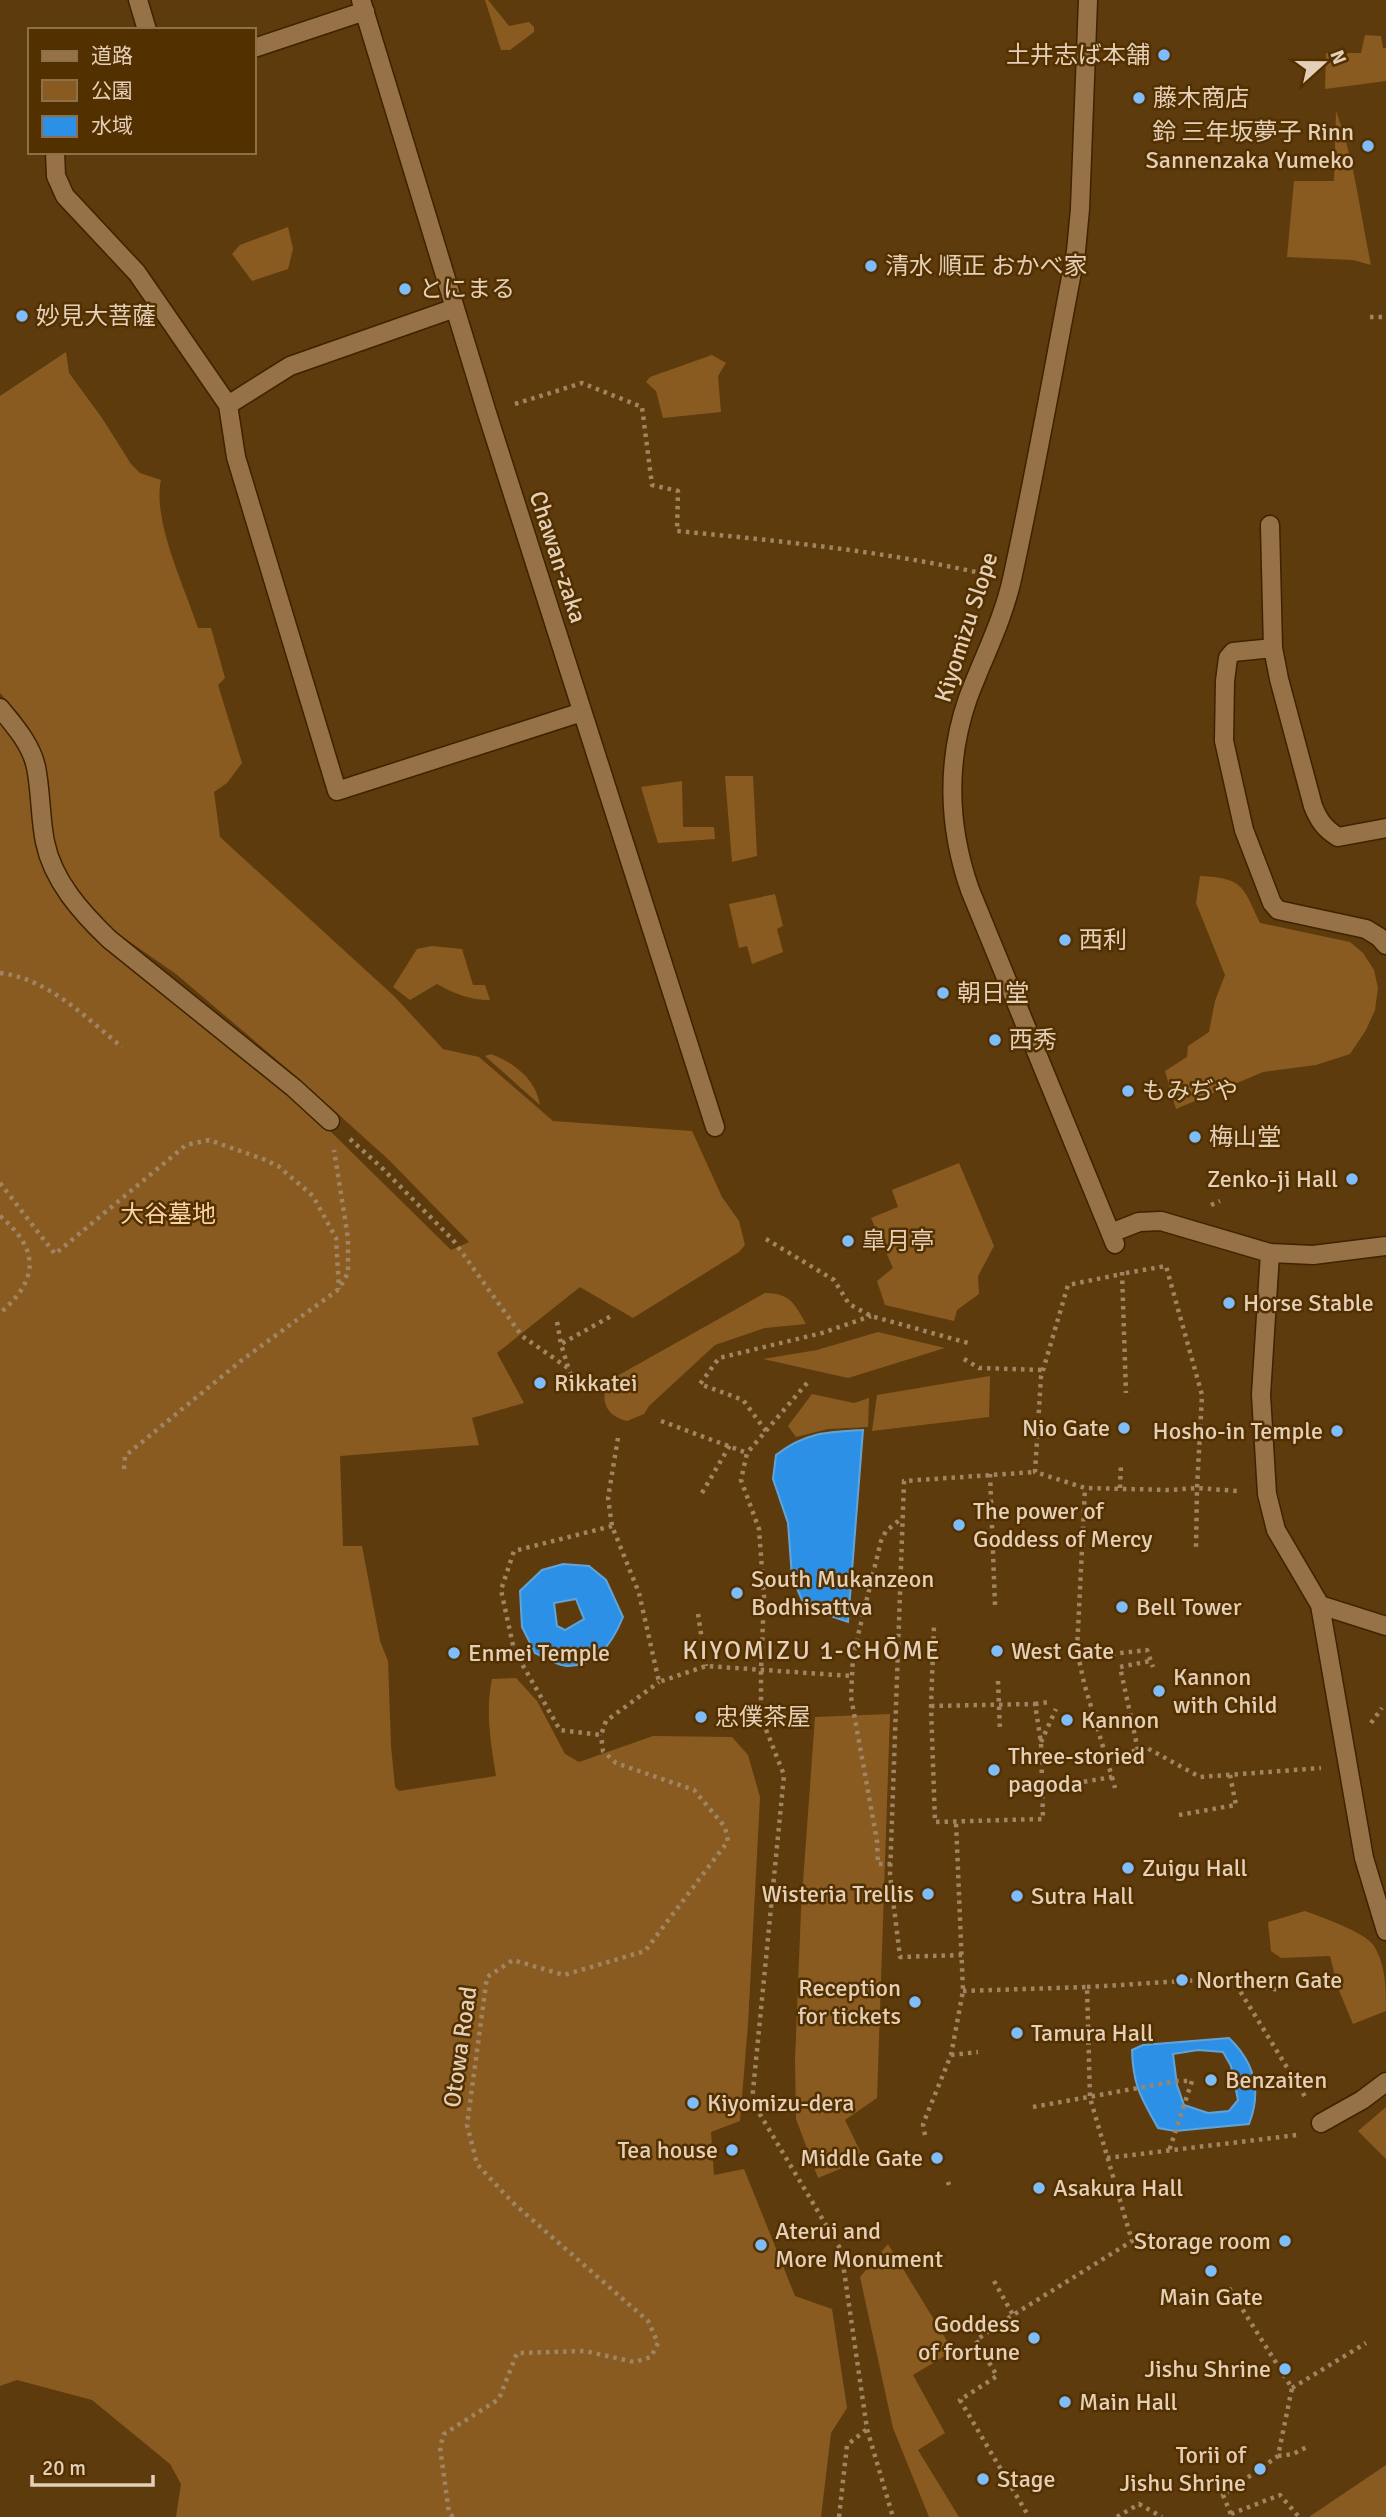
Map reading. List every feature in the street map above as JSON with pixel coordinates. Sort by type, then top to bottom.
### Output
[{"type":"street","points":[[138,0],[146,28]]},
{"type":"street","name":"Kiyomizu Slope","points":[[1087,0],[1080,209],[1076,251],[1012,579],[957,738],[951,782],[954,826],[970,890],[1113,1238],[1139,1223],[1161,1221],[1270,1253]]},
{"type":"street","points":[[256,47],[363,5]]},
{"type":"street","name":"Chawan-zaka","points":[[363,5],[487,413],[715,1127]]},
{"type":"street","points":[[55,154],[56,176],[65,196],[137,273],[228,405],[236,457],[337,791],[582,712]]},
{"type":"street","points":[[228,405],[290,366],[455,308]]},
{"type":"street","points":[[1270,525],[1273,648],[1313,806],[1327,830],[1338,837],[1386,828]]},
{"type":"street","points":[[1273,648],[1233,652],[1228,658],[1224,741],[1232,783],[1249,842],[1272,903],[1278,909],[1366,929],[1386,945]]},
{"type":"street","points":[[0,708],[30,750],[36,765],[45,843],[64,887],[84,915],[109,939],[330,1121]]},
{"type":"street","points":[[1386,1246],[1313,1255],[1270,1253],[1261,1395],[1267,1494],[1276,1530],[1320,1605],[1364,1858],[1386,1931]]},
{"type":"street","points":[[1320,1605],[1386,1626]]},
{"type":"street","points":[[1321,2123],[1362,2100],[1386,2082]]},
{"type":"path","points":[[1370,317],[1386,317]]},
{"type":"path","points":[[487,413],[582,383],[642,407],[652,485],[678,491],[677,531],[832,546],[921,560],[1012,579]]},
{"type":"path","points":[[0,973],[15,975],[56,993],[122,1047]]},
{"type":"path","points":[[124,1469],[125,1456],[242,1360],[339,1289],[348,1273],[348,1238],[330,1121]]},
{"type":"path","points":[[330,1121],[382,1168],[453,1240],[522,1336],[568,1368]]},
{"type":"path","points":[[0,1183],[55,1254],[186,1145],[209,1140],[278,1166],[313,1196],[336,1238],[339,1289]]},
{"type":"path","points":[[0,1216],[16,1229],[26,1244],[31,1268],[19,1293],[0,1313]]},
{"type":"path","points":[[766,1239],[834,1280],[849,1304],[871,1315],[968,1343]]},
{"type":"path","points":[[1035,1472],[1044,1370],[1068,1286],[1166,1266],[1202,1395],[1196,1548]]},
{"type":"path","points":[[1122,1274],[1126,1393]]},
{"type":"path","points":[[561,1344],[613,1315]]},
{"type":"path","points":[[766,1431],[743,1401],[700,1384],[719,1358],[822,1333],[871,1315]]},
{"type":"path","points":[[557,1322],[568,1368],[580,1392]]},
{"type":"path","points":[[964,1359],[979,1368],[1044,1370]]},
{"type":"path","points":[[807,1384],[747,1453],[741,1480],[759,1529],[764,1596],[761,1717],[783,1775],[752,2101],[841,2250],[867,2429],[893,2517]]},
{"type":"path","points":[[661,1421],[747,1453]]},
{"type":"path","points":[[618,1438],[608,1498],[612,1527],[639,1592],[659,1682]]},
{"type":"path","points":[[702,1493],[730,1445]]},
{"type":"path","points":[[1120,1488],[1121,1463]]},
{"type":"path","points":[[962,1955],[901,1957],[891,1864],[904,1481],[1035,1472],[1085,1488],[1197,1488],[1267,1494]]},
{"type":"path","points":[[990,1474],[995,1605]]},
{"type":"path","points":[[1085,1488],[1077,1650],[1115,1787]]},
{"type":"path","points":[[891,1864],[878,1864],[877,1841],[851,1697],[851,1676],[853,1656],[881,1541],[886,1531],[902,1518]]},
{"type":"path","points":[[612,1527],[514,1550],[500,1590],[514,1650],[560,1730],[601,1735],[606,1721],[659,1682],[706,1666],[851,1676]]},
{"type":"path","points":[[698,1614],[706,1666]]},
{"type":"path","points":[[934,1626],[931,1706],[935,1822],[1043,1819],[1041,1743],[1035,1704]]},
{"type":"path","points":[[1078,1658],[1147,1650],[1153,1667]]},
{"type":"path","points":[[1138,1750],[1120,1667],[1150,1661]]},
{"type":"path","points":[[998,1681],[1000,1731]]},
{"type":"path","points":[[931,1706],[1049,1702]]},
{"type":"path","points":[[1041,1743],[1056,1709]]},
{"type":"path","name":"Otowa Road","points":[[453,2517],[449,2513],[440,2447],[444,2434],[499,2399],[517,2353],[585,2351],[634,2362],[651,2357],[658,2343],[648,2321],[512,2202],[477,2164],[467,2125],[487,1978],[513,1960],[564,1975],[645,1951],[728,1842],[725,1827],[694,1790],[616,1763],[603,1751],[601,1735]]},
{"type":"path","points":[[1107,1757],[1147,1748],[1200,1777],[1347,1766]]},
{"type":"path","points":[[1179,1815],[1236,1805],[1230,1775]]},
{"type":"path","points":[[1042,1789],[1112,1777]]},
{"type":"path","points":[[925,2135],[923,2124],[951,2056],[963,1991],[957,1822]]},
{"type":"path","points":[[963,1991],[1232,1978],[1278,1990]]},
{"type":"path","points":[[1107,2158],[1293,2137],[1321,2123],[1232,1978]]},
{"type":"path","points":[[1028,2517],[960,2400],[997,2376],[976,2340],[1132,2241],[1090,2098],[1087,1987]]},
{"type":"path","points":[[951,2056],[978,2052]]},
{"type":"path","points":[[1032,2107],[1177,2081],[1192,2081],[1169,2151]]},
{"type":"path","points":[[994,2281],[1013,2315]]},
{"type":"path","points":[[1229,2288],[1292,2388],[1278,2456]]},
{"type":"path","points":[[1292,2388],[1366,2343]]},
{"type":"path","points":[[839,2517],[847,2445],[867,2429]]},
{"type":"path","points":[[1299,2517],[1280,2495],[1231,2516],[1223,2495],[1278,2456],[1293,2454],[1307,2447]]},
{"type":"path","points":[[1117,2517],[1139,2504],[1162,2517]]},
{"type":"green space","points":[[485,0],[488,0],[509,26],[529,22],[534,27],[534,32],[510,50],[501,50]]},
{"type":"green space","points":[[1365,35],[1381,36],[1383,48],[1386,48],[1386,81],[1325,89],[1326,53],[1361,53]]},
{"type":"green space","points":[[1336,111],[1353,168],[1371,265],[1353,260],[1287,257],[1294,181],[1334,181]]},
{"type":"green space","points":[[288,227],[293,249],[288,269],[252,281],[232,254],[240,245]]},
{"type":"green space","name":"大谷墓地","points":[[66,352],[69,373],[131,464],[140,473],[161,480],[161,514],[171,554],[198,628],[211,628],[225,678],[218,685],[242,763],[227,783],[214,792],[220,837],[395,997],[443,1049],[479,1057],[553,1121],[692,1131],[722,1197],[739,1221],[745,1245],[739,1252],[633,1318],[580,1287],[497,1353],[524,1403],[472,1418],[479,1445],[340,1456],[343,1546],[362,1546],[380,1641],[388,1661],[391,1746],[395,1787],[399,1791],[496,1776],[489,1716],[492,1679],[516,1678],[537,1701],[565,1754],[579,1762],[653,1736],[732,1737],[748,1755],[760,1797],[748,2024],[740,2121],[711,2132],[714,2175],[744,2169],[795,2296],[832,2309],[847,2408],[831,2433],[821,2517],[176,2517],[181,2484],[170,2464],[92,2400],[17,2380],[0,2386],[0,723],[21,750],[55,882],[70,912],[93,938],[326,1127],[451,1250],[469,1242],[389,1160],[297,1077],[176,974],[117,933],[95,913],[75,887],[58,857],[53,842],[44,762],[38,745],[19,714],[0,693],[0,396]]},
{"type":"green space","points":[[712,355],[726,363],[718,376],[721,412],[663,418],[656,391],[646,382],[650,377]]},
{"type":"green space","points":[[725,776],[753,776],[757,856],[732,862]]},
{"type":"green space","points":[[682,781],[683,827],[714,827],[715,839],[658,843],[641,787]]},
{"type":"green space","points":[[1200,876],[1234,882],[1245,893],[1260,923],[1350,942],[1363,953],[1374,970],[1378,988],[1375,1010],[1350,1054],[1316,1065],[1263,1072],[1176,1109],[1165,1071],[1187,1057],[1188,1046],[1209,1032],[1215,1001],[1225,975],[1196,903]]},
{"type":"green space","points":[[775,894],[783,926],[777,929],[783,952],[752,964],[747,946],[739,948],[729,904]]},
{"type":"green space","points":[[432,946],[462,949],[473,985],[485,985],[490,1000],[463,996],[437,984],[410,1000],[393,987],[417,949]]},
{"type":"green space","points":[[491,1054],[523,1073],[534,1087],[540,1105],[485,1056]]},
{"type":"green space","points":[[959,1163],[994,1246],[978,1276],[979,1294],[957,1310],[954,1321],[885,1305],[877,1281],[893,1268],[871,1218],[898,1207],[892,1190]]},
{"type":"green space","points":[[765,1293],[780,1295],[791,1301],[806,1324],[765,1328],[715,1345],[649,1406],[644,1414],[627,1421],[609,1411],[605,1394],[610,1380]]},
{"type":"green space","points":[[878,1332],[945,1348],[848,1378],[763,1359],[817,1350]]},
{"type":"green space","points":[[990,1376],[989,1417],[872,1431],[877,1395]]},
{"type":"green space","points":[[812,1394],[854,1403],[869,1398],[868,1427],[828,1429],[796,1437],[788,1426]]},
{"type":"green space","points":[[890,1714],[877,2098],[845,2120],[864,2159],[818,2178],[796,2119],[795,2061],[801,1910],[815,1717]]},
{"type":"green space","points":[[1305,1911],[1362,1935],[1374,1946],[1383,1969],[1386,2011],[1353,2024],[1338,1988],[1330,1956],[1281,1958],[1271,1951],[1268,1922]]},
{"type":"green space","points":[[1386,2107],[1386,2159],[1358,2131]]},
{"type":"green space","points":[[888,2244],[953,2351],[913,2375],[945,2433],[918,2450],[959,2517],[929,2517],[893,2428],[860,2277]]},
{"type":"green space","points":[[1386,2465],[1386,2517],[1309,2517]]},
{"type":"water","points":[[863,1430],[848,1622],[816,1611],[802,1600],[792,1577],[788,1523],[773,1479],[776,1455],[787,1447],[828,1433]]},
{"type":"water","points":[[563,1564],[589,1566],[606,1580],[623,1617],[609,1644],[595,1658],[578,1665],[563,1666],[535,1653],[522,1627],[520,1591],[542,1570]],"holes":[[[576,1599],[584,1619],[565,1630],[557,1626],[554,1603]]]},
{"type":"water","points":[[1229,2038],[1250,2067],[1253,2078],[1255,2100],[1249,2124],[1175,2131],[1158,2128],[1143,2099],[1134,2073],[1132,2050],[1143,2045]],"holes":[[[1198,2050],[1223,2052],[1231,2066],[1238,2100],[1229,2111],[1208,2113],[1184,2105],[1177,2085],[1173,2054]]]},
{"type":"place","name":"土井志ば本舗","points":[[1164,55]]},
{"type":"place","name":"藤木商店","points":[[1139,98]]},
{"type":"place","name":"鈴 三年坂夢子 Rinn Sannenzaka Yumeko","points":[[1368,146]]},
{"type":"place","name":"清水 順正 おかべ家","points":[[871,266]]},
{"type":"place","name":"とにまる","points":[[405,289]]},
{"type":"place","name":"妙見大菩薩","points":[[22,316]]},
{"type":"place","name":"西利","points":[[1065,940]]},
{"type":"place","name":"朝日堂","points":[[943,993]]},
{"type":"place","name":"西秀","points":[[995,1040]]},
{"type":"place","name":"もみぢや","points":[[1128,1091]]},
{"type":"place","name":"梅山堂","points":[[1195,1137]]},
{"type":"place","name":"Zenko-ji Hall","points":[[1352,1179]]},
{"type":"place","name":"皐月亭","points":[[848,1241]]},
{"type":"place","name":"Horse Stable","points":[[1229,1303]]},
{"type":"place","name":"Rikkatei","points":[[540,1383]]},
{"type":"place","name":"Nio Gate","points":[[1124,1428]]},
{"type":"place","name":"Hosho-in Temple","points":[[1337,1431]]},
{"type":"place","name":"The power of Goddess of Mercy","points":[[959,1525]]},
{"type":"place","name":"South Mukanzeon Bodhisattva","points":[[737,1593]]},
{"type":"place","name":"Bell Tower","points":[[1122,1607]]},
{"type":"place","name":"West Gate","points":[[997,1651]]},
{"type":"place","name":"Enmei Temple","points":[[454,1653]]},
{"type":"place","name":"Kannon with Child","points":[[1159,1691]]},
{"type":"place","name":"忠僕茶屋","points":[[701,1717]]},
{"type":"place","name":"Kannon","points":[[1067,1720]]},
{"type":"place","name":"Three-storied pagoda","points":[[994,1770]]},
{"type":"place","name":"Zuigu Hall","points":[[1128,1868]]},
{"type":"place","name":"Wisteria Trellis","points":[[928,1894]]},
{"type":"place","name":"Sutra Hall","points":[[1017,1896]]},
{"type":"place","name":"Northern Gate","points":[[1182,1980]]},
{"type":"place","name":"Reception for tickets","points":[[915,2002]]},
{"type":"place","name":"Tamura Hall","points":[[1017,2033]]},
{"type":"place","name":"Benzaiten","points":[[1211,2080]]},
{"type":"place","name":"Kiyomizu-dera","points":[[693,2103]]},
{"type":"place","name":"Tea house","points":[[732,2150]]},
{"type":"place","name":"Middle Gate","points":[[937,2158]]},
{"type":"place","name":"Asakura Hall","points":[[1039,2188]]},
{"type":"place","name":"Storage room","points":[[1285,2241]]},
{"type":"place","name":"Aterui and More Monument","points":[[761,2245]]},
{"type":"place","name":"Main Gate","points":[[1211,2271]]},
{"type":"place","name":"Goddess of fortune","points":[[1034,2338]]},
{"type":"place","name":"Jishu Shrine","points":[[1285,2369]]},
{"type":"place","name":"Main Hall","points":[[1065,2402]]},
{"type":"place","name":"Torii of Jishu Shrine","points":[[1260,2469]]},
{"type":"place","name":"Stage","points":[[983,2479]]},
{"type":"district","name":"KIYOMIZU 1-CHŌME","points":[[812,1651]]}]
